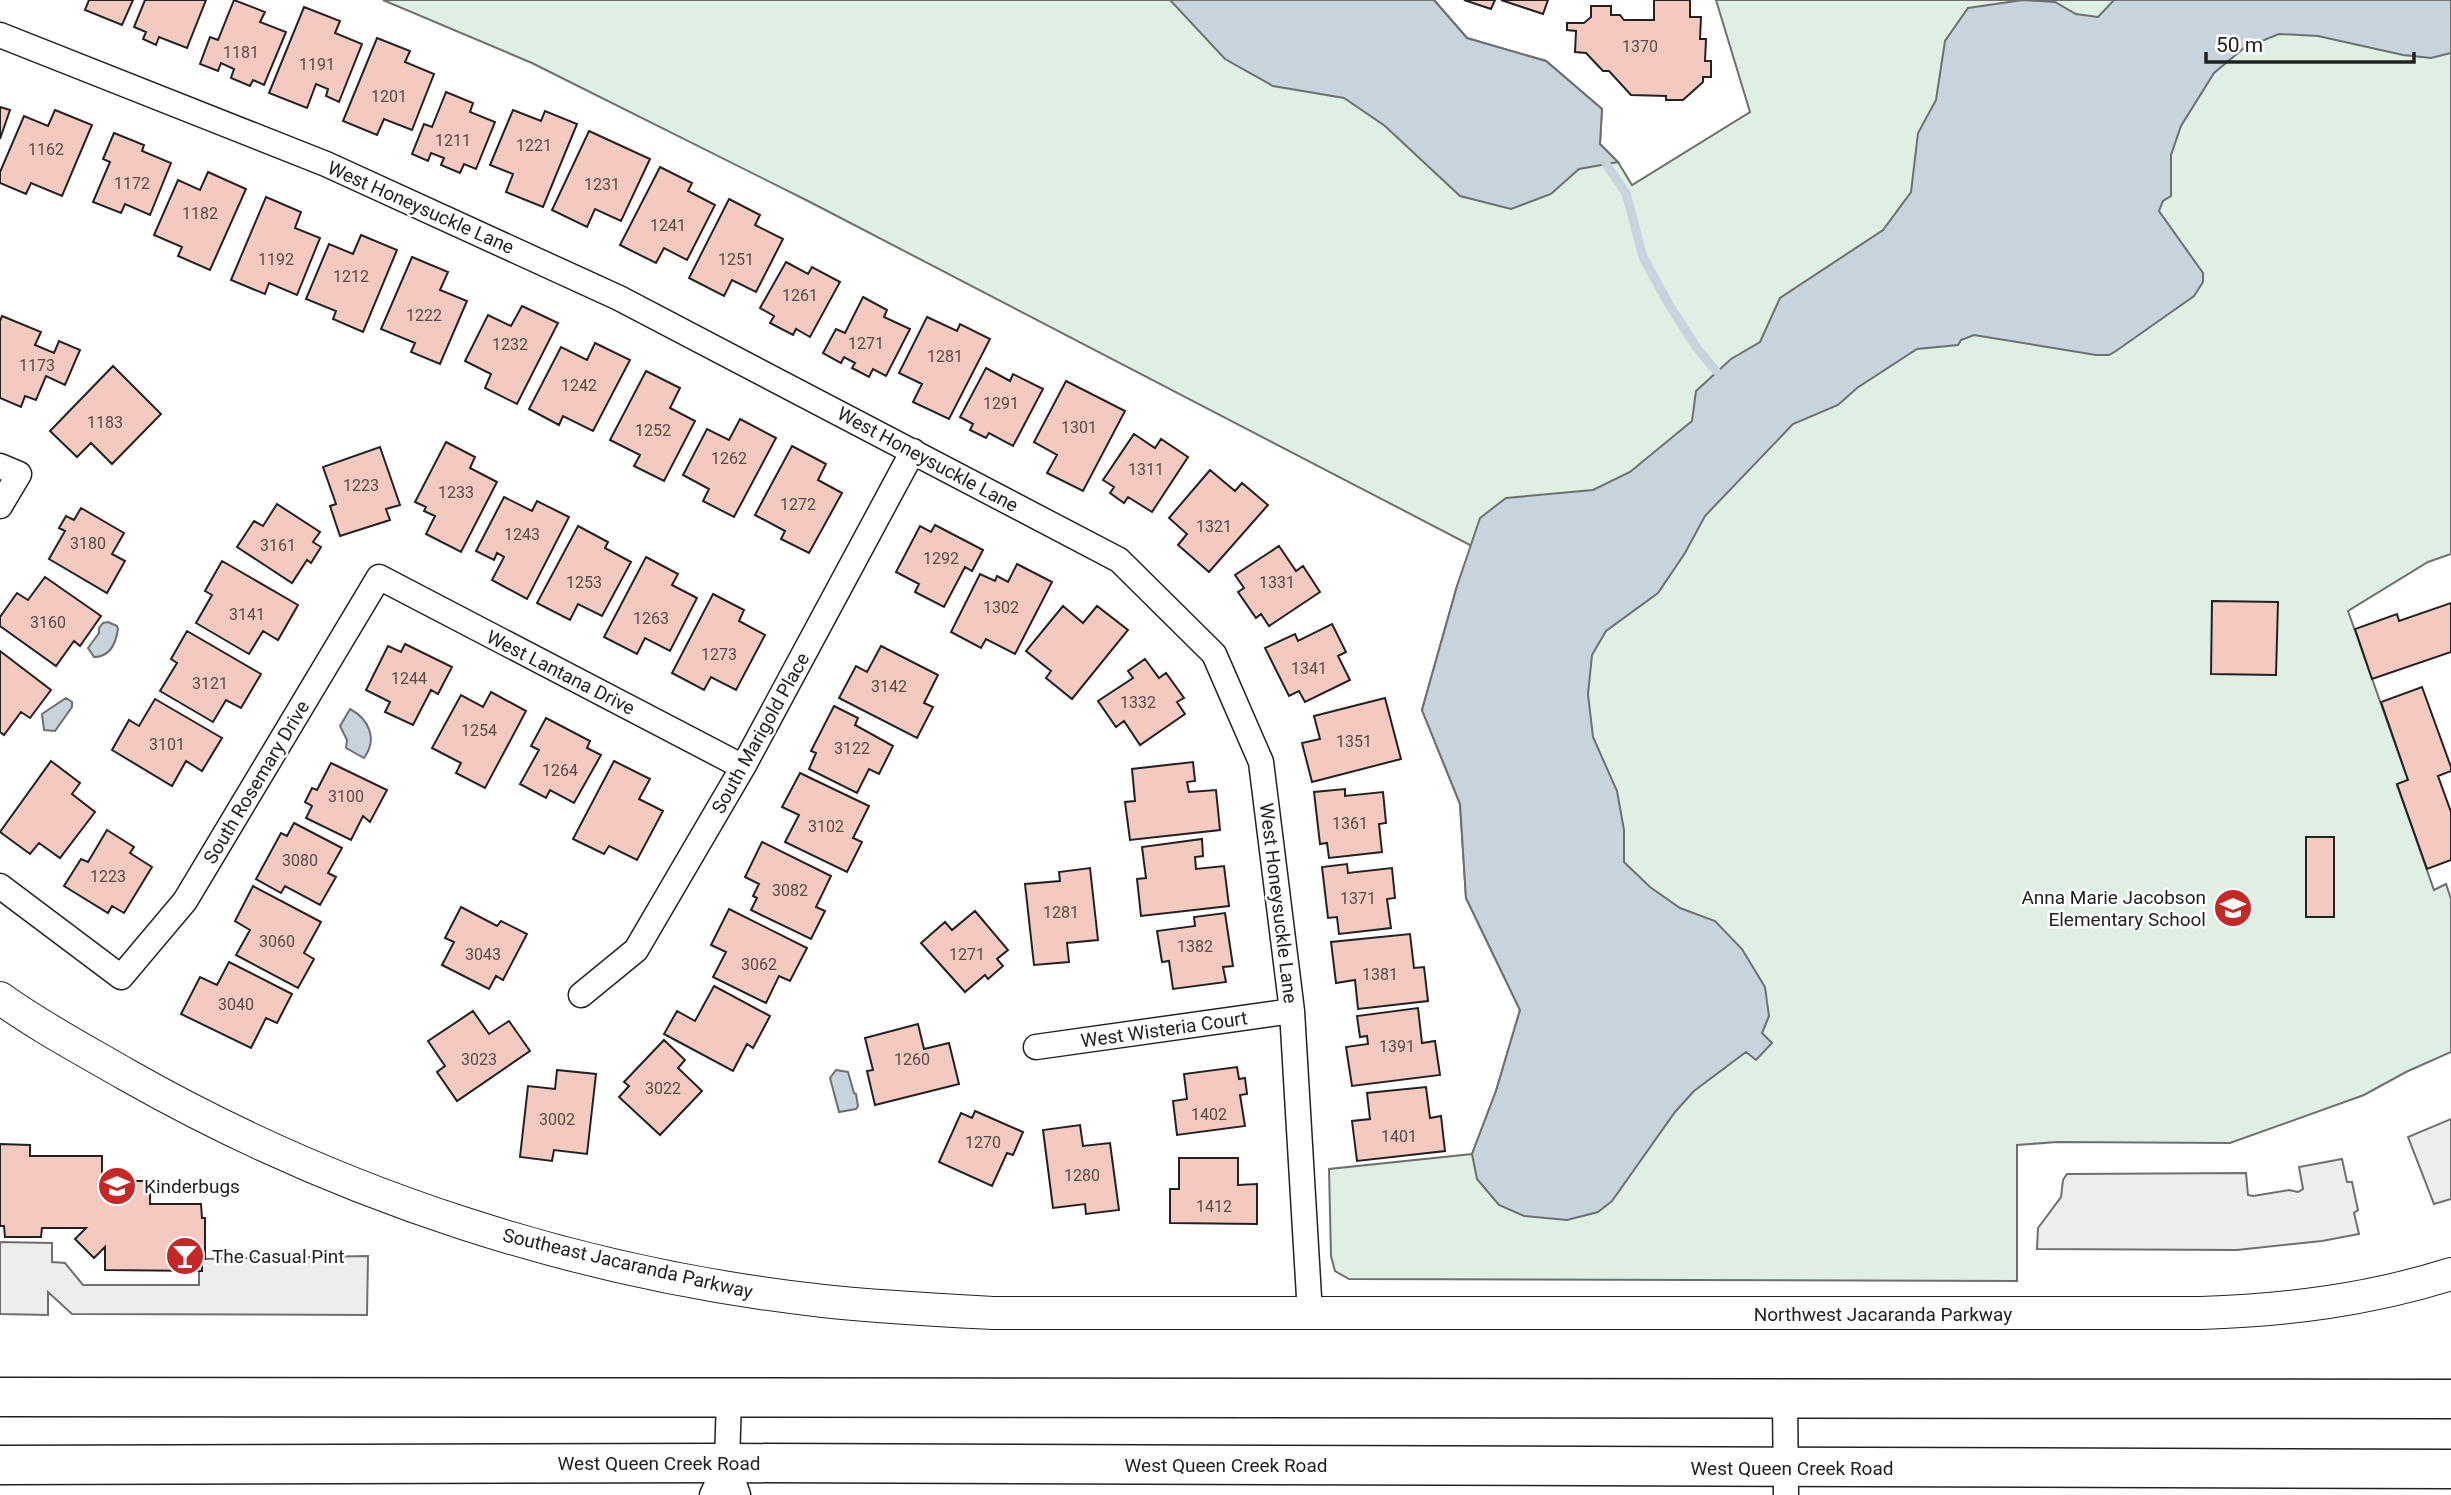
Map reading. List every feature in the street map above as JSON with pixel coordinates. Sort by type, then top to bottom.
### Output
[{"type":"main road","points":[[0,1397],[2451,1399]]},
{"type":"main road","name":"West Queen Creek Road","points":[[0,1465],[726,1484],[1786,1482],[2256,1467],[2451,1469]]},
{"type":"street","name":"West Honeysuckle Lane","points":[[0,35],[326,164],[620,298],[1119,560],[1214,654],[1261,762],[1292,1011],[1310,1314]]},
{"type":"street","name":"South Marigold Place","points":[[581,995],[636,950],[743,767],[913,451]]},
{"type":"street","points":[[0,506],[10,470]]},
{"type":"street","name":"West Lantana Drive","points":[[379,578],[743,767]]},
{"type":"street","name":"South Rosemary Drive","points":[[0,886],[121,977],[184,901],[379,578]]},
{"type":"street","name":"Southeast Jacaranda Parkway","points":[[0,998],[163,1096],[293,1160],[472,1227],[592,1259],[726,1287],[873,1306],[992,1313],[1310,1314]]},
{"type":"street","name":"West Wisteria Court","points":[[1036,1047],[1292,1011]]},
{"type":"street","name":"Northwest Jacaranda Parkway","points":[[1310,1314],[2248,1311],[2313,1306],[2369,1296],[2451,1273]]},
{"type":"street","points":[[726,1484],[729,1397]]},
{"type":"street","points":[[1785,1400],[1786,1482]]},
{"type":"green space","points":[[383,0],[1434,0],[1467,38],[1546,61],[1602,109],[1600,144],[1618,162],[1632,185],[1750,112],[1716,0],[2451,0],[2451,554],[2428,562],[2348,611],[2408,780],[2397,785],[2434,890],[2446,884],[2451,899],[2451,1052],[2364,1095],[2230,1143],[2057,1142],[2017,1145],[2017,1281],[1349,1279],[1335,1271],[1331,1256],[1329,1169],[1472,1154],[1496,1091],[1520,1010],[1466,898],[1460,804],[1422,710],[1457,586],[1472,546],[810,202],[532,63]]},
{"type":"shaded area","points":[[1170,0],[1434,0],[1467,38],[1546,61],[1602,109],[1600,144],[1618,162],[1579,169],[1551,194],[1511,209],[1460,196],[1385,126],[1344,98],[1273,86],[1225,59]]},
{"type":"shaded area","points":[[2023,0],[2055,2],[2076,14],[2098,17],[2114,0],[2451,0],[2451,53],[2431,58],[2403,55],[2318,36],[2279,34],[2244,48],[2214,73],[2181,126],[2171,155],[2171,196],[2163,201],[2159,211],[2203,273],[2203,282],[2194,296],[2109,355],[1974,335],[1961,340],[1958,345],[1917,349],[1857,388],[1838,405],[1793,424],[1705,516],[1685,553],[1658,593],[1606,631],[1592,655],[1588,694],[1593,737],[1617,791],[1624,830],[1624,862],[1650,887],[1680,908],[1715,921],[1742,949],[1765,987],[1769,1016],[1762,1033],[1772,1043],[1756,1060],[1746,1052],[1694,1091],[1675,1112],[1612,1201],[1598,1212],[1567,1220],[1524,1216],[1499,1205],[1477,1179],[1472,1154],[1496,1091],[1520,1010],[1466,898],[1460,804],[1422,710],[1457,586],[1480,518],[1506,498],[1593,490],[1630,472],[1692,421],[1696,391],[1731,359],[1760,342],[1780,298],[1883,230],[1911,192],[1918,133],[1936,100],[1945,41],[1968,8]]},
{"type":"shaded area","points":[[108,622],[117,626],[116,639],[108,652],[94,657],[88,648],[99,633],[99,628]]},
{"type":"shaded area","points":[[66,698],[72,702],[72,707],[55,731],[44,730],[42,714]]},
{"type":"shaded area","points":[[350,709],[362,718],[371,737],[364,758],[346,748],[347,740],[340,726]]},
{"type":"shaded area","points":[[836,1070],[848,1072],[856,1094],[856,1109],[839,1112],[830,1078]]},
{"type":"shaded area","points":[[2451,1119],[2451,1199],[2434,1204],[2408,1137]]},
{"type":"shaded area","points":[[2342,1159],[2347,1182],[2352,1182],[2358,1210],[2354,1213],[2359,1234],[2322,1241],[2237,1250],[2037,1249],[2038,1228],[2061,1197],[2063,1180],[2067,1174],[2246,1173],[2248,1195],[2253,1196],[2289,1190],[2298,1192],[2303,1189],[2299,1167]]},
{"type":"shaded area","points":[[0,1242],[52,1243],[52,1262],[65,1263],[83,1285],[199,1285],[199,1259],[368,1256],[367,1315],[72,1314],[48,1292],[48,1315],[0,1314]]},
{"type":"building","points":[[89,0],[133,0],[122,25],[85,10]]},
{"type":"building","points":[[145,0],[206,0],[187,48],[159,37],[156,45],[143,39],[146,32],[134,27]]},
{"type":"building","points":[[234,0],[265,12],[260,22],[286,32],[264,85],[253,80],[250,86],[231,78],[234,69],[221,63],[218,71],[200,64],[210,37],[218,40]]},
{"type":"building","points":[[1464,0],[1495,0],[1491,9]]},
{"type":"building","points":[[1501,0],[1548,0],[1543,14]]},
{"type":"building","points":[[1654,0],[1690,0],[1690,17],[1701,17],[1700,39],[1706,39],[1705,61],[1711,61],[1711,77],[1703,77],[1703,82],[1683,100],[1666,100],[1666,96],[1631,95],[1609,71],[1603,71],[1586,53],[1575,52],[1576,31],[1567,30],[1567,23],[1584,23],[1591,17],[1591,6],[1611,6],[1611,15],[1620,15],[1624,20],[1654,20]]},
{"type":"building","points":[[304,7],[340,21],[335,33],[362,44],[339,102],[326,96],[328,89],[316,84],[307,108],[269,93]]},
{"type":"building","points":[[377,38],[410,51],[405,62],[434,74],[412,130],[384,119],[377,135],[343,121]]},
{"type":"building","points":[[446,92],[473,103],[470,112],[495,122],[476,169],[464,164],[460,173],[441,165],[444,158],[431,153],[428,161],[412,154],[424,124],[432,127]]},
{"type":"building","points":[[0,107],[10,110],[0,139]]},
{"type":"building","points":[[55,110],[92,125],[62,196],[31,183],[26,194],[0,183],[0,172],[24,116],[48,126]]},
{"type":"building","points":[[513,110],[541,121],[545,111],[577,124],[543,207],[506,192],[513,174],[490,165]]},
{"type":"building","points":[[589,131],[650,159],[621,221],[595,209],[587,227],[552,210]]},
{"type":"building","points":[[114,133],[144,145],[142,151],[171,163],[150,215],[125,204],[121,213],[93,202],[110,162],[103,159]]},
{"type":"building","points":[[660,167],[692,183],[688,191],[715,205],[687,260],[664,248],[656,263],[620,245]]},
{"type":"building","points":[[208,172],[246,189],[210,270],[178,256],[182,247],[154,235],[178,180],[200,190]]},
{"type":"building","points":[[266,197],[301,212],[295,228],[320,238],[297,295],[269,283],[265,294],[231,280]]},
{"type":"building","points":[[729,199],[760,215],[755,225],[783,239],[756,292],[732,280],[724,296],[689,278]]},
{"type":"building","points":[[361,235],[397,250],[363,332],[333,319],[336,311],[306,299],[329,244],[353,254]]},
{"type":"building","points":[[412,257],[448,272],[440,290],[467,301],[440,364],[411,352],[415,343],[381,329]]},
{"type":"building","points":[[786,262],[808,274],[812,267],[840,282],[810,337],[796,329],[793,335],[770,323],[774,316],[760,308]]},
{"type":"building","points":[[863,297],[887,310],[884,317],[910,329],[886,376],[873,369],[869,377],[852,368],[855,363],[844,357],[841,363],[823,353],[836,329],[845,333]]},
{"type":"building","points":[[522,306],[558,323],[517,404],[485,388],[491,374],[465,361],[488,315],[511,326]]},
{"type":"building","points":[[2,316],[41,332],[35,345],[54,353],[59,341],[80,350],[65,385],[46,376],[36,400],[25,396],[21,407],[0,398]]},
{"type":"building","points":[[927,317],[957,331],[960,324],[990,339],[949,419],[913,402],[922,384],[899,373]]},
{"type":"building","points":[[595,343],[630,360],[593,431],[563,416],[559,425],[529,409],[561,347],[587,360]]},
{"type":"building","points":[[113,366],[161,414],[112,464],[91,443],[77,457],[50,431]]},
{"type":"building","points":[[986,368],[1010,381],[1013,374],[1043,389],[1013,446],[989,433],[986,438],[970,430],[973,424],[960,417]]},
{"type":"building","points":[[646,371],[680,388],[670,408],[695,421],[664,481],[634,466],[640,455],[610,440]]},
{"type":"building","points":[[1066,381],[1125,411],[1083,491],[1047,473],[1057,455],[1034,442]]},
{"type":"building","points":[[740,419],[776,438],[734,517],[703,501],[709,489],[683,475],[707,429],[729,440]]},
{"type":"building","points":[[1134,434],[1155,448],[1161,439],[1188,457],[1152,512],[1128,497],[1124,503],[1110,493],[1114,487],[1103,480]]},
{"type":"building","points":[[446,442],[475,457],[470,468],[497,482],[461,552],[426,534],[435,516],[424,511],[426,507],[415,502]]},
{"type":"building","points":[[792,446],[826,464],[818,480],[842,493],[809,553],[781,539],[785,531],[755,515]]},
{"type":"building","points":[[380,447],[400,505],[386,509],[390,520],[340,536],[330,506],[336,504],[323,467]]},
{"type":"building","points":[[1210,470],[1235,491],[1242,483],[1268,505],[1209,572],[1178,545],[1187,534],[1169,518]]},
{"type":"building","points":[[504,497],[532,511],[537,501],[569,517],[527,599],[492,580],[504,557],[497,553],[494,560],[476,551]]},
{"type":"building","points":[[277,504],[320,532],[313,542],[321,547],[311,563],[307,560],[292,583],[237,547],[254,521],[263,526]]},
{"type":"building","points":[[81,508],[124,533],[112,554],[125,561],[107,593],[49,559],[65,531],[59,528],[66,516],[74,520]]},
{"type":"building","points":[[935,525],[983,550],[972,571],[965,567],[944,607],[915,592],[919,584],[896,572],[920,526],[931,532]]},
{"type":"building","points":[[578,526],[608,542],[605,548],[631,562],[602,616],[578,604],[570,620],[537,603]]},
{"type":"building","points":[[1279,546],[1296,571],[1303,566],[1320,592],[1269,626],[1261,614],[1256,618],[1238,592],[1244,588],[1235,575]]},
{"type":"building","points":[[646,557],[678,574],[672,585],[697,598],[670,651],[645,638],[637,654],[604,637]]},
{"type":"building","points":[[222,561],[298,605],[278,640],[263,631],[249,654],[196,623],[212,595],[205,591]]},
{"type":"building","points":[[1017,564],[1052,582],[1015,654],[986,639],[981,648],[951,632],[980,574],[995,581],[997,576],[1008,582]]},
{"type":"building","points":[[45,577],[101,616],[80,646],[74,641],[56,666],[0,626],[0,617],[17,593],[28,600]]},
{"type":"building","points":[[713,594],[744,610],[739,621],[765,635],[736,690],[711,677],[704,690],[672,673]]},
{"type":"building","points":[[2212,601],[2278,602],[2276,675],[2211,674]]},
{"type":"building","points":[[2451,603],[2451,652],[2372,679],[2355,629],[2397,614],[2399,621]]},
{"type":"building","points":[[1063,606],[1083,623],[1097,606],[1128,630],[1072,699],[1046,678],[1051,671],[1026,651]]},
{"type":"building","points":[[1332,624],[1346,652],[1338,656],[1350,680],[1305,702],[1299,691],[1289,696],[1265,648],[1295,634],[1298,641]]},
{"type":"building","points":[[187,631],[261,674],[241,708],[226,700],[213,722],[160,691],[177,663],[171,659]]},
{"type":"building","points":[[405,644],[452,667],[438,694],[431,690],[413,725],[385,712],[390,702],[366,690],[388,646],[401,652]]},
{"type":"building","points":[[881,646],[938,675],[924,703],[933,707],[917,738],[839,698],[856,666],[867,672]]},
{"type":"building","points":[[0,651],[51,690],[30,718],[21,712],[4,735],[0,732]]},
{"type":"building","points":[[1145,659],[1159,678],[1166,673],[1184,698],[1177,702],[1185,714],[1140,745],[1124,721],[1116,727],[1098,701],[1133,678],[1128,671]]},
{"type":"building","points":[[2422,687],[2451,767],[2451,771],[2438,776],[2451,812],[2451,860],[2427,869],[2397,784],[2408,780],[2381,702]]},
{"type":"building","points":[[491,692],[526,711],[485,788],[456,773],[461,763],[432,748],[461,695],[483,707]]},
{"type":"building","points":[[1385,698],[1401,759],[1312,782],[1302,743],[1320,739],[1314,716]]},
{"type":"building","points":[[155,699],[222,738],[202,771],[186,761],[172,786],[112,750],[129,720],[139,726]]},
{"type":"building","points":[[834,706],[858,718],[855,725],[893,746],[879,774],[869,769],[857,793],[809,769],[816,753],[811,751]]},
{"type":"building","points":[[546,718],[590,741],[587,748],[601,755],[574,803],[550,790],[546,798],[520,784],[539,750],[531,746]]},
{"type":"building","points":[[51,761],[80,783],[72,794],[95,812],[60,858],[39,843],[30,854],[0,832]]},
{"type":"building","points":[[614,761],[650,779],[639,799],[663,811],[637,860],[609,846],[604,854],[573,839]]},
{"type":"building","points":[[1193,762],[1195,781],[1187,782],[1189,792],[1216,790],[1220,830],[1130,840],[1125,802],[1135,801],[1132,769]]},
{"type":"building","points":[[331,763],[387,790],[370,822],[363,816],[351,840],[306,818],[312,806],[305,802],[312,788],[317,790]]},
{"type":"building","points":[[800,773],[869,806],[853,838],[862,842],[847,872],[785,842],[799,815],[782,807]]},
{"type":"building","points":[[1345,789],[1345,796],[1383,792],[1386,823],[1379,824],[1382,852],[1329,858],[1327,843],[1320,844],[1314,792]]},
{"type":"building","points":[[294,823],[342,848],[328,873],[336,877],[320,905],[285,886],[281,893],[256,879],[281,833],[287,836]]},
{"type":"building","points":[[107,830],[134,847],[130,853],[152,867],[124,913],[112,906],[108,913],[64,886],[81,859],[88,862]]},
{"type":"building","points":[[2306,837],[2334,837],[2334,917],[2306,917]]},
{"type":"building","points":[[1202,839],[1203,856],[1195,857],[1196,869],[1224,866],[1229,906],[1141,916],[1137,879],[1146,878],[1142,847]]},
{"type":"building","points":[[762,842],[831,876],[816,907],[825,911],[811,939],[751,910],[757,898],[753,896],[759,884],[745,877]]},
{"type":"building","points":[[1347,864],[1348,873],[1392,868],[1395,898],[1387,899],[1391,928],[1339,934],[1337,917],[1328,918],[1322,867]]},
{"type":"building","points":[[1090,868],[1098,940],[1067,943],[1069,962],[1034,965],[1025,884],[1060,881],[1059,872]]},
{"type":"building","points":[[253,886],[321,922],[304,953],[314,959],[298,988],[236,955],[250,930],[235,921]]},
{"type":"building","points":[[461,907],[497,926],[501,921],[527,934],[503,980],[496,976],[489,989],[442,965],[454,942],[445,938]]},
{"type":"building","points":[[729,909],[807,948],[790,981],[779,976],[766,1003],[713,977],[726,952],[711,945]]},
{"type":"building","points":[[975,911],[1008,950],[997,959],[1003,966],[988,979],[985,975],[965,992],[921,943],[945,922],[952,930]]},
{"type":"building","points":[[1225,913],[1233,966],[1223,967],[1226,982],[1173,989],[1169,961],[1162,962],[1157,931],[1195,926],[1194,917]]},
{"type":"building","points":[[1410,934],[1414,968],[1424,967],[1428,1001],[1358,1009],[1355,980],[1336,983],[1331,942]]},
{"type":"building","points":[[229,962],[292,994],[277,1023],[266,1018],[251,1048],[181,1014],[200,977],[217,985]]},
{"type":"building","points":[[714,986],[770,1016],[753,1048],[747,1044],[733,1071],[664,1034],[677,1011],[695,1021]]},
{"type":"building","points":[[1418,1008],[1422,1043],[1435,1041],[1440,1075],[1352,1086],[1346,1047],[1368,1044],[1367,1036],[1360,1037],[1357,1016]]},
{"type":"building","points":[[473,1011],[489,1034],[509,1021],[530,1051],[457,1101],[437,1072],[445,1066],[428,1041]]},
{"type":"building","points":[[918,1024],[924,1049],[949,1043],[959,1084],[875,1105],[867,1071],[873,1070],[865,1038]]},
{"type":"building","points":[[664,1040],[685,1060],[678,1068],[702,1091],[660,1135],[619,1097],[629,1086],[624,1082]]},
{"type":"building","points":[[1237,1067],[1239,1079],[1245,1078],[1247,1094],[1240,1095],[1245,1126],[1177,1135],[1173,1101],[1187,1099],[1184,1074]]},
{"type":"building","points":[[557,1070],[596,1074],[587,1154],[554,1150],[552,1161],[520,1157],[528,1086],[555,1089]]},
{"type":"building","points":[[1426,1087],[1430,1118],[1441,1116],[1445,1151],[1357,1161],[1352,1121],[1370,1119],[1367,1093]]},
{"type":"building","points":[[975,1111],[1023,1132],[1013,1155],[1007,1153],[992,1186],[939,1162],[961,1113],[972,1118]]},
{"type":"building","points":[[1080,1125],[1083,1146],[1110,1143],[1119,1210],[1086,1214],[1085,1204],[1053,1208],[1043,1130]]},
{"type":"building","points":[[0,1144],[30,1145],[30,1156],[102,1156],[102,1181],[150,1181],[150,1204],[201,1204],[202,1218],[205,1218],[205,1259],[202,1259],[202,1271],[105,1270],[105,1247],[94,1258],[75,1239],[86,1228],[42,1228],[41,1237],[5,1237],[4,1226],[0,1226]]},
{"type":"building","points":[[1179,1158],[1238,1158],[1238,1185],[1257,1184],[1257,1224],[1170,1223],[1170,1189],[1179,1189]]},
{"type":"waterway","points":[[1606,164],[1626,193],[1643,257],[1668,303],[1697,348],[1716,371]]},
{"type":"place","name":"Anna Marie Jacobson Elementary School","points":[[2233,908]]},
{"type":"place","name":"Kinderbugs","points":[[117,1186]]},
{"type":"place","name":"The Casual Pint","points":[[185,1256]]}]
